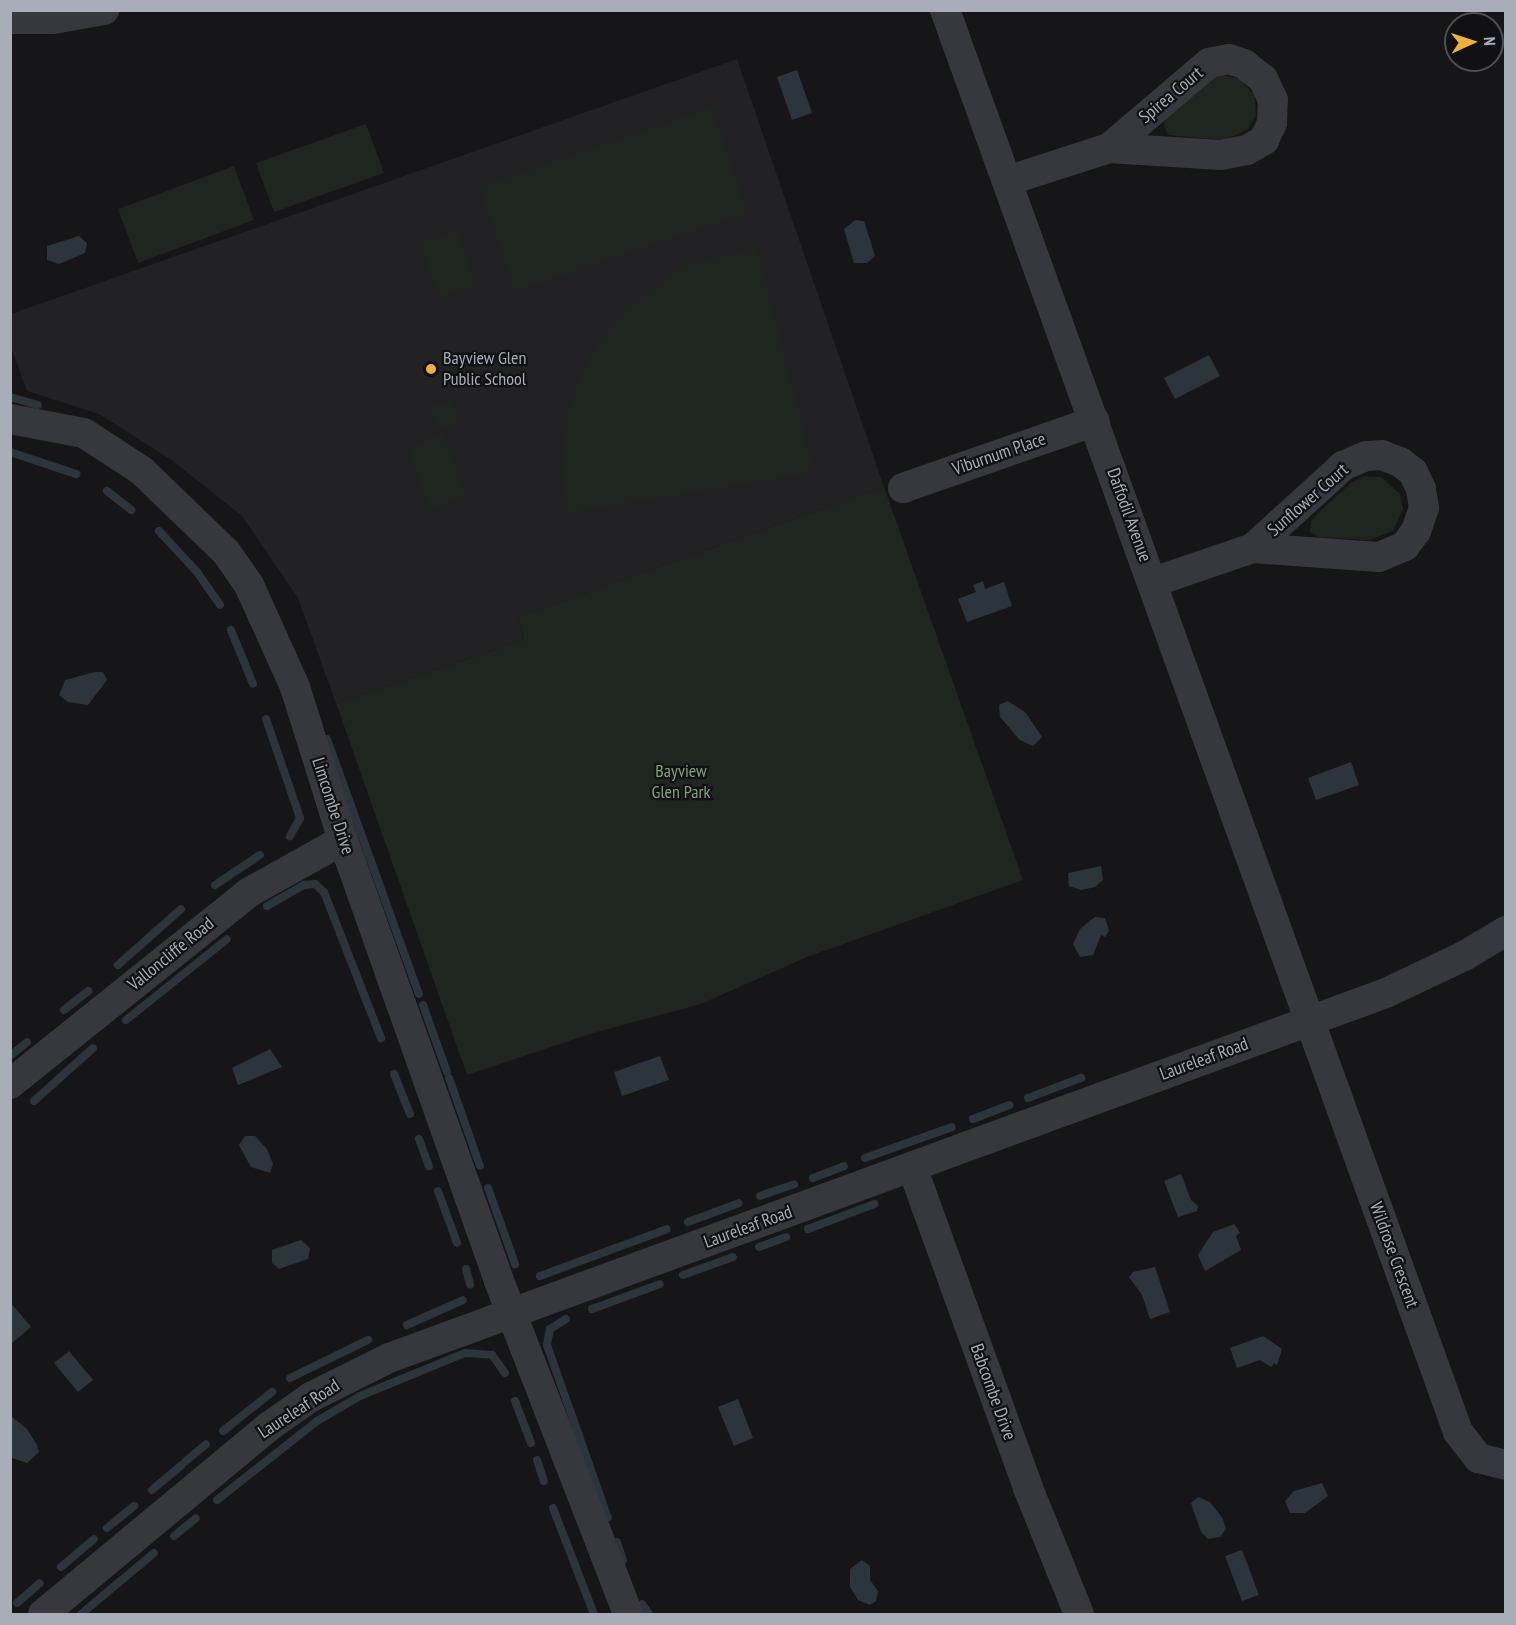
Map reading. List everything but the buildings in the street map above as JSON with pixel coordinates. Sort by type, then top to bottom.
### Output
[{"type":"street","points":[[10,19],[53,19],[104,10]]},
{"type":"street","name":"Daffodil Avenue","points":[[945,10],[1311,1020]]},
{"type":"street","name":"Spirea Court","points":[[1007,181],[1109,148],[1221,155],[1247,150],[1264,140],[1272,123],[1273,100],[1263,79],[1244,64],[1229,59],[1209,63],[1109,148]]},
{"type":"street","name":"Limcombe Drive","points":[[10,420],[84,433],[142,471],[226,552],[249,585],[274,634],[295,687],[343,840],[511,1313]]},
{"type":"street","name":"Viburnum Place","points":[[903,488],[1095,421]]},
{"type":"street","name":"Sunflower Court","points":[[1153,582],[1253,548],[1379,556],[1405,546],[1416,531],[1424,508],[1421,489],[1413,472],[1400,462],[1382,455],[1366,456],[1343,466],[1253,548]]},
{"type":"street","name":"Valloncliffe Road","points":[[10,1084],[248,893],[343,840]]},
{"type":"street","name":"Laureleaf Road","points":[[43,1614],[268,1427],[311,1397],[389,1358],[1311,1020],[1437,970],[1506,931]]},
{"type":"street","name":"Wildrose Crescent","points":[[1311,1020],[1458,1432],[1478,1458],[1506,1465]]},
{"type":"street","name":"Babcombe Drive","points":[[912,1167],[1028,1488],[1078,1614]]},
{"type":"street","points":[[511,1313],[628,1614]]},
{"type":"shaded area","name":"Bayview Glen Public School","points":[[737,59],[884,487],[518,617],[524,640],[336,703],[298,598],[242,516],[173,461],[99,414],[27,391],[11,347],[11,314]]},
{"type":"shaded area","points":[[797,70],[812,113],[792,120],[777,77]]},
{"type":"shaded area","points":[[855,220],[864,221],[875,256],[867,263],[854,263],[844,229]]},
{"type":"shaded area","points":[[79,236],[87,243],[85,253],[59,264],[47,260],[47,246]]},
{"type":"shaded area","points":[[1209,355],[1220,376],[1175,399],[1164,378]]},
{"type":"shaded area","points":[[983,581],[985,589],[1004,582],[1012,606],[967,622],[958,599],[976,592],[973,585]]},
{"type":"shaded area","points":[[103,672],[107,680],[88,705],[68,702],[59,695],[65,680]]},
{"type":"shaded area","points":[[1008,701],[1026,713],[1042,737],[1033,746],[1020,740],[1000,717],[999,705]]},
{"type":"shaded area","points":[[1351,762],[1359,785],[1316,800],[1308,778]]},
{"type":"shaded area","points":[[1101,866],[1103,880],[1095,887],[1081,890],[1069,886],[1068,873]]},
{"type":"shaded area","points":[[1095,917],[1105,918],[1109,931],[1105,937],[1101,935],[1093,955],[1080,957],[1073,944],[1080,929]]},
{"type":"shaded area","points":[[270,1049],[282,1067],[238,1085],[232,1068]]},
{"type":"shaded area","points":[[660,1056],[669,1080],[622,1096],[614,1072]]},
{"type":"shaded area","points":[[245,1136],[255,1136],[267,1149],[273,1164],[270,1173],[251,1167],[239,1145]]},
{"type":"shaded area","points":[[1181,1174],[1191,1200],[1198,1206],[1197,1211],[1178,1217],[1164,1181]]},
{"type":"shaded area","points":[[1234,1224],[1240,1233],[1236,1236],[1241,1250],[1205,1271],[1198,1255],[1213,1232]]},
{"type":"shaded area","points":[[301,1240],[310,1248],[308,1259],[279,1269],[272,1263],[272,1250]]},
{"type":"shaded area","points":[[1155,1267],[1170,1312],[1150,1319],[1142,1295],[1129,1277],[1133,1272]]},
{"type":"shaded area","points":[[10,1302],[31,1327],[12,1343],[10,1341]]},
{"type":"shaded area","points":[[1263,1336],[1282,1349],[1277,1365],[1274,1363],[1271,1367],[1260,1360],[1237,1368],[1230,1348]]},
{"type":"shaded area","points":[[69,1351],[93,1380],[78,1392],[54,1363]]},
{"type":"shaded area","points":[[738,1399],[753,1438],[734,1446],[718,1407]]},
{"type":"shaded area","points":[[11,1416],[27,1429],[37,1445],[39,1452],[27,1463],[12,1458]]},
{"type":"shaded area","points":[[1322,1483],[1328,1496],[1305,1513],[1290,1513],[1285,1501],[1294,1491]]},
{"type":"shaded area","points":[[1198,1497],[1210,1502],[1223,1519],[1226,1529],[1220,1537],[1208,1539],[1201,1532],[1191,1503]]},
{"type":"shaded area","points":[[1242,1550],[1259,1595],[1242,1601],[1225,1556]]},
{"type":"shaded area","points":[[862,1560],[870,1566],[870,1580],[878,1591],[876,1601],[870,1605],[858,1600],[850,1587],[850,1569]]},
{"type":"green space","points":[[1223,75],[1240,79],[1255,96],[1256,116],[1247,130],[1224,140],[1168,135],[1164,123],[1167,118],[1215,77]]},
{"type":"green space","points":[[712,107],[748,213],[515,292],[479,187]]},
{"type":"green space","points":[[366,124],[384,173],[274,212],[256,163]]},
{"type":"green space","points":[[234,166],[254,220],[138,263],[118,209]]},
{"type":"green space","points":[[458,230],[477,285],[439,298],[420,243]]},
{"type":"green space","points":[[757,247],[812,463],[806,474],[568,513],[561,471],[568,408],[598,342],[631,305],[686,265]]},
{"type":"green space","points":[[453,399],[460,422],[437,430],[430,406]]},
{"type":"green space","points":[[443,433],[466,496],[430,510],[407,447]]},
{"type":"green space","points":[[1365,476],[1381,477],[1400,494],[1403,509],[1393,531],[1369,540],[1319,537],[1310,532],[1311,521],[1319,512],[1351,483]]},
{"type":"green space","name":"Bayview Glen Park","points":[[884,487],[1023,880],[807,957],[701,1004],[593,1033],[467,1075],[336,703],[524,640],[518,617]]},
{"type":"waterway","points":[[10,397],[38,405]]},
{"type":"waterway","points":[[10,452],[76,474]]},
{"type":"waterway","points":[[107,491],[131,510]]},
{"type":"waterway","points":[[159,531],[197,572],[220,605]]},
{"type":"waterway","points":[[231,630],[253,684]]},
{"type":"waterway","points":[[266,719],[300,818],[290,836]]},
{"type":"waterway","points":[[327,739],[419,994]]},
{"type":"waterway","points":[[215,885],[260,855]]},
{"type":"waterway","points":[[267,906],[304,885],[315,884],[324,892],[381,1038]]},
{"type":"waterway","points":[[118,965],[181,909]]},
{"type":"waterway","points":[[126,1020],[227,939]]},
{"type":"waterway","points":[[64,1010],[88,991]]},
{"type":"waterway","points":[[423,1005],[447,1072]]},
{"type":"waterway","points":[[10,1056],[27,1042]]},
{"type":"waterway","points":[[34,1101],[93,1048]]},
{"type":"waterway","points":[[394,1074],[410,1114]]},
{"type":"waterway","points":[[449,1078],[480,1166]]},
{"type":"waterway","points":[[1028,1098],[1081,1078]]},
{"type":"waterway","points":[[973,1119],[1009,1105]]},
{"type":"waterway","points":[[865,1158],[952,1127]]},
{"type":"waterway","points":[[419,1139],[429,1166]]},
{"type":"waterway","points":[[813,1178],[844,1166]]},
{"type":"waterway","points":[[760,1196],[794,1184]]},
{"type":"waterway","points":[[488,1188],[515,1264]]},
{"type":"waterway","points":[[438,1191],[457,1243]]},
{"type":"waterway","points":[[688,1222],[739,1203]]},
{"type":"waterway","points":[[808,1229],[874,1204]]},
{"type":"waterway","points":[[540,1276],[667,1229]]},
{"type":"waterway","points":[[759,1247],[786,1237]]},
{"type":"waterway","points":[[683,1275],[733,1257]]},
{"type":"waterway","points":[[466,1269],[470,1284]]},
{"type":"waterway","points":[[592,1309],[660,1284]]},
{"type":"waterway","points":[[407,1325],[463,1300]]},
{"type":"waterway","points":[[566,1319],[550,1329],[547,1345],[608,1518]]},
{"type":"waterway","points":[[290,1378],[368,1340]]},
{"type":"waterway","points":[[217,1500],[317,1421],[360,1396],[465,1353],[492,1355],[505,1373]]},
{"type":"waterway","points":[[223,1431],[272,1392]]},
{"type":"waterway","points":[[515,1401],[531,1443]]},
{"type":"waterway","points":[[186,1461],[206,1444]]},
{"type":"waterway","points":[[537,1460],[544,1481]]},
{"type":"waterway","points":[[152,1490],[182,1465]]},
{"type":"waterway","points":[[107,1528],[134,1506]]},
{"type":"waterway","points":[[553,1508],[594,1614]]},
{"type":"waterway","points":[[174,1536],[196,1518]]},
{"type":"waterway","points":[[61,1567],[94,1539]]},
{"type":"waterway","points":[[617,1542],[623,1560]]},
{"type":"waterway","points":[[81,1614],[154,1553]]},
{"type":"waterway","points":[[17,1603],[40,1583]]},
{"type":"waterway","points":[[642,1604],[649,1614]]},
{"type":"place","name":"Bayview Glen Public School","points":[[431,369]]}]
